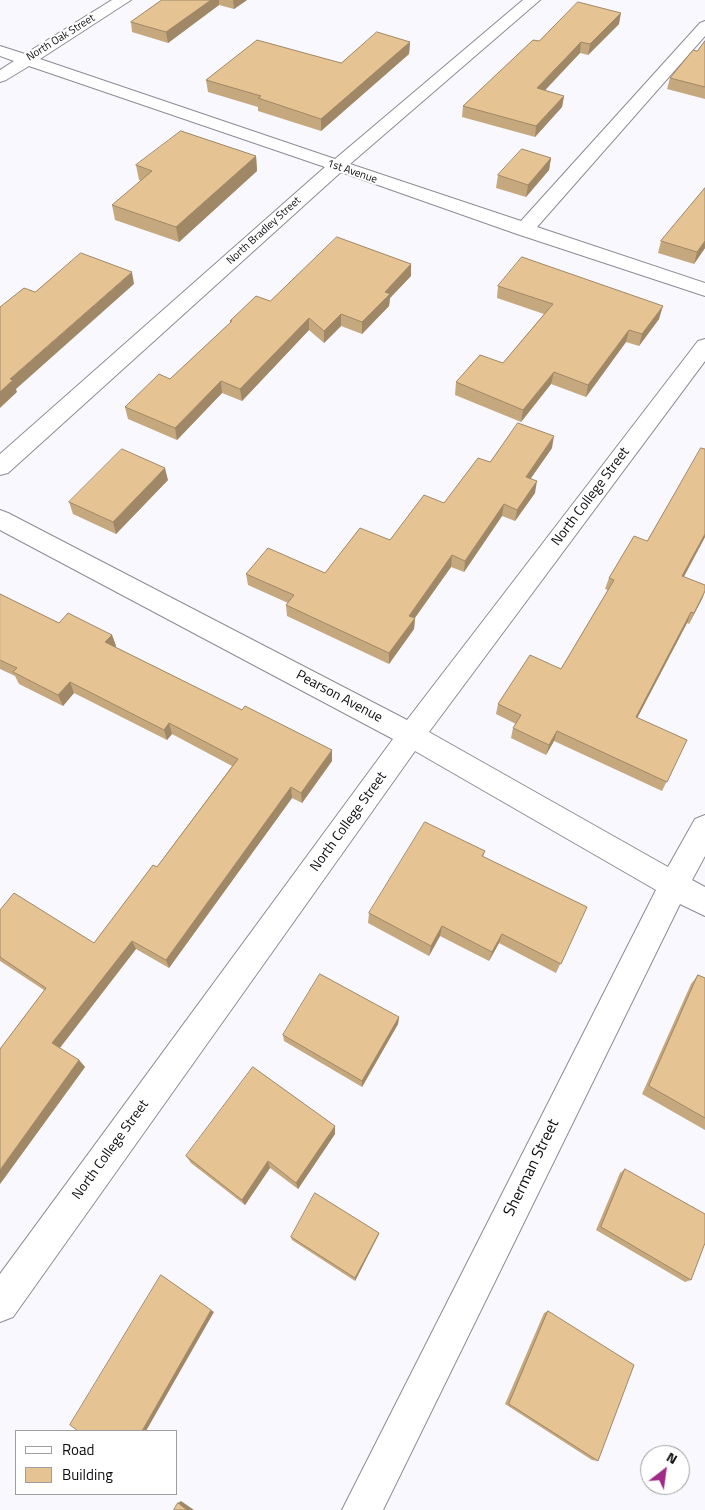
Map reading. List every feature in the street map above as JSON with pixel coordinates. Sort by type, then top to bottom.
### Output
[{"type":"street","name":"North Oak Street","points":[[0,77],[123,0]]},
{"type":"street","name":"North Bradley Street","points":[[5,456],[336,167],[532,0]]},
{"type":"street","points":[[524,230],[705,26]]},
{"type":"street","name":"1st Avenue","points":[[0,51],[336,167],[705,290]]},
{"type":"street","name":"North College Street","points":[[0,1304],[411,735],[705,346]]},
{"type":"street","name":"Pearson Avenue","points":[[0,519],[411,735],[705,902]]},
{"type":"street","name":"Sherman Street","points":[[362,1510],[674,884],[705,828]]},
{"type":"building","points":[[162,0],[211,0],[166,32],[131,22]]},
{"type":"building","points":[[578,2],[621,13],[590,44],[581,42],[537,88],[564,96],[536,126],[463,106],[533,40],[539,41]]},
{"type":"building","points":[[377,32],[410,42],[321,119],[258,98],[261,96],[206,80],[257,40],[341,63]]},
{"type":"building","points":[[705,41],[705,87],[670,78],[693,50],[697,51]]},
{"type":"building","points":[[181,131],[256,156],[176,227],[112,205],[152,171],[136,165]]},
{"type":"building","points":[[522,149],[551,158],[528,185],[498,175]]},
{"type":"building","points":[[705,188],[705,241],[697,252],[661,241]]},
{"type":"building","points":[[337,237],[411,264],[385,292],[390,294],[362,322],[341,314],[324,331],[309,318],[240,389],[221,381],[175,428],[125,407],[159,374],[170,379],[256,296],[270,301]]},
{"type":"building","points":[[81,253],[132,272],[10,379],[13,380],[0,392],[0,307],[24,288],[35,292]]},
{"type":"building","points":[[522,257],[663,306],[642,334],[629,330],[588,385],[554,372],[523,410],[456,382],[480,355],[503,363],[553,304],[498,286]]},
{"type":"building","points":[[518,423],[554,436],[526,477],[537,481],[517,510],[504,504],[465,561],[452,555],[409,616],[415,618],[389,653],[286,605],[294,595],[246,574],[268,548],[325,573],[360,528],[390,540],[424,495],[444,503],[478,458],[490,462]]},
{"type":"building","points":[[701,448],[705,449],[705,534],[682,576],[705,585],[705,591],[694,613],[691,612],[636,717],[687,740],[667,782],[557,731],[549,745],[513,728],[521,715],[498,704],[530,655],[561,669],[614,580],[609,578],[634,536],[647,541]]},
{"type":"building","points":[[122,449],[165,468],[113,522],[69,502]]},
{"type":"building","points":[[0,594],[59,623],[68,613],[112,635],[105,642],[242,710],[245,706],[332,750],[301,793],[291,787],[166,960],[132,941],[52,1043],[79,1060],[0,1170],[0,1049],[46,988],[0,957],[0,910],[14,893],[94,943],[153,865],[157,867],[238,759],[169,723],[164,730],[70,682],[58,695],[13,672],[17,668],[0,660]]},
{"type":"building","points":[[425,822],[485,851],[482,856],[587,907],[561,964],[502,934],[492,952],[442,926],[431,946],[369,913]]},
{"type":"building","points":[[320,974],[399,1017],[362,1081],[283,1035]]},
{"type":"building","points":[[698,975],[705,978],[705,1118],[649,1086]]},
{"type":"building","points":[[253,1067],[335,1126],[296,1183],[268,1161],[242,1200],[186,1156]]},
{"type":"building","points":[[625,1169],[705,1214],[705,1243],[691,1280],[601,1227]]},
{"type":"building","points":[[315,1193],[379,1233],[355,1278],[291,1237]]},
{"type":"building","points":[[161,1275],[211,1310],[143,1430],[77,1430],[70,1425]]},
{"type":"building","points":[[548,1311],[634,1365],[598,1461],[509,1404]]},
{"type":"building","points":[[178,1503],[187,1510],[174,1510]]}]
